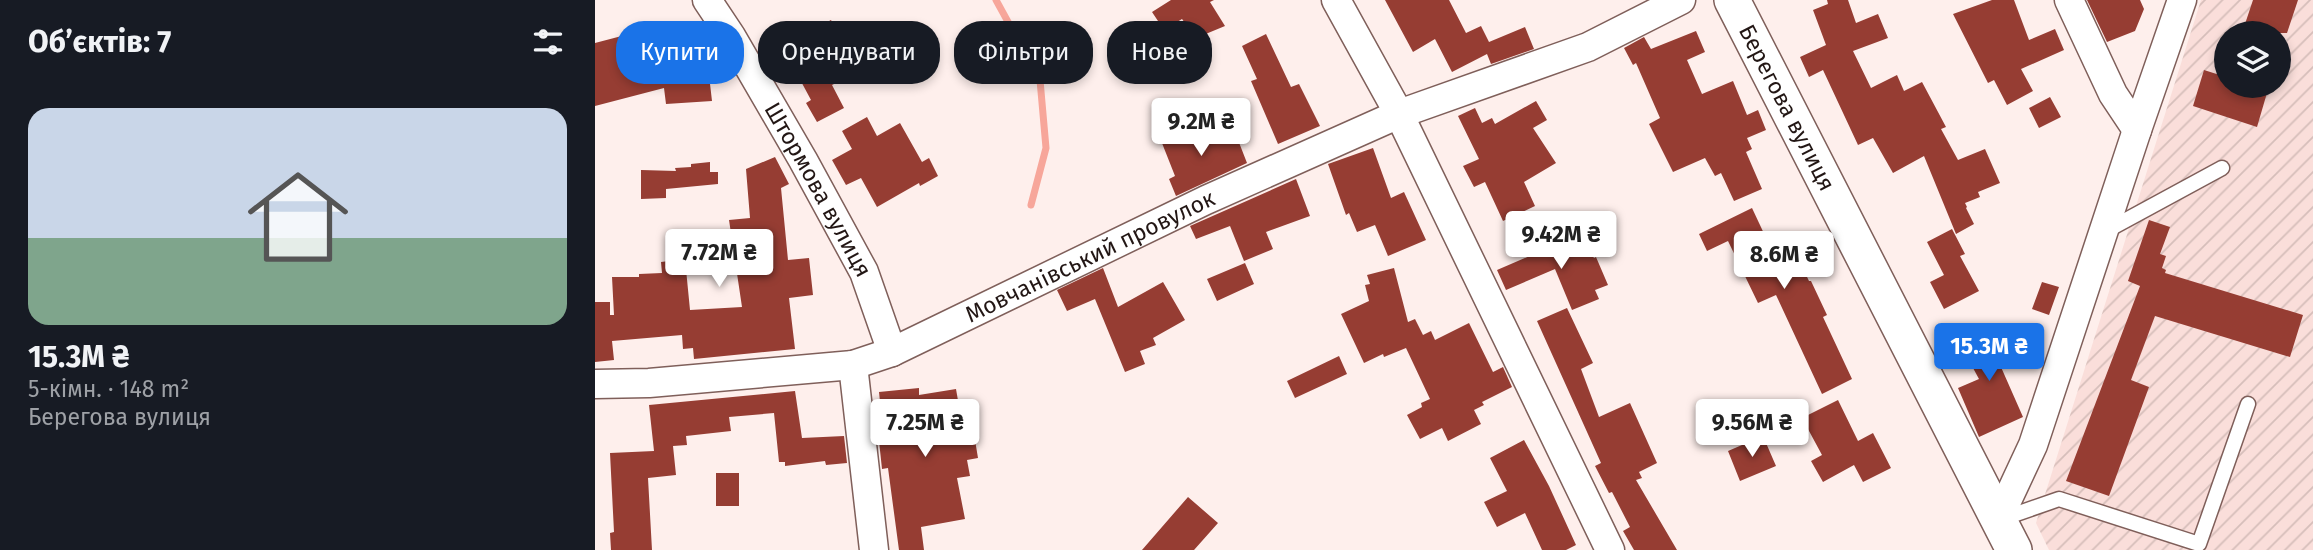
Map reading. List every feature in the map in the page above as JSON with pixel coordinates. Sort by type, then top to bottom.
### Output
[{"type":"street","name":"Штормова вулиця","points":[[707,0],[803,160],[864,272],[892,352]]},
{"type":"street","points":[[1335,0],[1399,114],[1610,550]]},
{"type":"street","name":"Мовчанівський провулок","points":[[595,384],[649,383],[853,365],[892,352],[1206,200],[1399,114],[1588,47],[1681,0]]},
{"type":"street","name":"Берегова вулиця","points":[[1732,0],[2006,535]]},
{"type":"street","points":[[2069,0],[2113,94],[2137,130]]},
{"type":"street","points":[[2006,535],[2033,445],[2182,0]]},
{"type":"street","points":[[853,365],[874,550]]},
{"type":"lane","points":[[2103,233],[2222,168]]},
{"type":"lane","points":[[2006,535],[2059,499],[2199,544],[2248,404]]},
{"type":"shaded area","points":[[2201,0],[2313,0],[2313,550],[2049,550],[2036,523]]},
{"type":"building","points":[[1171,0],[1214,0],[1210,2],[1225,26],[1212,31],[1212,21],[1158,21],[1152,12]]},
{"type":"building","points":[[1385,0],[1449,0],[1466,33],[1481,26],[1489,42],[1525,27],[1534,49],[1491,64],[1487,54],[1452,72],[1435,39],[1413,52]]},
{"type":"building","points":[[1827,0],[1848,0],[1856,23],[1878,14],[1888,38],[1853,51],[1871,88],[1897,75],[1904,91],[1922,82],[1946,127],[1941,129],[1958,160],[1985,149],[2000,183],[1978,192],[1980,197],[1965,203],[1974,224],[1956,234],[1924,156],[1893,173],[1873,138],[1858,145],[1823,70],[1809,77],[1800,57],[1826,45],[1813,10],[1828,4]]},
{"type":"building","points":[[1992,0],[2014,0],[2029,40],[2055,29],[2064,50],[2021,69],[2033,91],[2007,105],[1994,80],[1988,83],[1953,14]]},
{"type":"building","points":[[2087,0],[2140,0],[2144,9],[2135,31],[2107,42]]},
{"type":"building","points":[[2253,0],[2298,0],[2291,21],[2246,21]]},
{"type":"building","points":[[1696,31],[1705,52],[1687,60],[1702,94],[1733,81],[1747,115],[1758,110],[1766,130],[1747,138],[1752,149],[1746,152],[1762,189],[1734,201],[1721,173],[1715,176],[1705,158],[1673,172],[1649,124],[1660,118],[1636,63],[1633,65],[1624,48],[1644,37],[1651,49]]},
{"type":"building","points":[[1266,34],[1291,87],[1299,84],[1320,126],[1278,144],[1251,81],[1257,79],[1242,46]]},
{"type":"building","points":[[616,37],[616,84],[710,84],[712,101],[666,104],[664,88],[595,106],[595,43]]},
{"type":"building","points":[[2204,70],[2214,73],[2214,98],[2265,98],[2257,127],[2193,106]]},
{"type":"building","points":[[802,84],[834,84],[832,85],[844,108],[817,122],[806,103],[811,100]]},
{"type":"building","points":[[2050,97],[2061,117],[2039,128],[2029,108]]},
{"type":"building","points":[[1536,101],[1547,120],[1533,128],[1556,163],[1524,182],[1535,206],[1503,221],[1485,182],[1474,187],[1463,166],[1479,159],[1458,116],[1475,108],[1482,123],[1492,118],[1495,124]]},
{"type":"building","points":[[867,117],[877,136],[900,123],[922,162],[929,158],[938,176],[920,186],[919,183],[877,207],[861,178],[846,185],[832,160],[852,149],[842,131]]},
{"type":"building","points":[[1188,127],[1194,143],[1233,127],[1247,163],[1176,196],[1169,179],[1175,176],[1160,138]]},
{"type":"building","points":[[1373,148],[1391,198],[1404,192],[1426,240],[1388,256],[1375,225],[1357,232],[1349,213],[1346,215],[1328,164]]},
{"type":"building","points":[[775,157],[789,184],[781,188],[788,260],[809,258],[813,295],[789,298],[795,349],[694,359],[693,348],[683,349],[682,335],[612,341],[614,360],[595,362],[595,302],[610,302],[610,315],[614,315],[612,277],[639,277],[639,274],[662,273],[661,262],[685,259],[690,310],[742,307],[729,220],[750,218],[746,169]]},
{"type":"building","points":[[710,162],[710,172],[718,172],[718,184],[666,189],[666,198],[641,199],[641,170],[676,171],[675,168]]},
{"type":"building","points":[[1296,179],[1310,216],[1266,232],[1273,249],[1244,261],[1230,226],[1196,239],[1190,226]]},
{"type":"building","points":[[1752,208],[1767,240],[1785,231],[1827,315],[1823,317],[1852,379],[1822,394],[1776,295],[1758,303],[1728,241],[1707,251],[1699,234]]},
{"type":"building","points":[[2149,220],[2170,227],[2160,254],[2166,256],[2162,268],[2166,270],[2165,273],[2303,315],[2290,357],[2155,316],[2131,380],[2149,387],[2109,496],[2066,481],[2140,286],[2128,281]]},
{"type":"building","points":[[1952,229],[1965,254],[1960,256],[1979,291],[1944,309],[1930,282],[1944,275],[1927,242]]},
{"type":"building","points":[[1581,234],[1594,258],[1596,257],[1608,285],[1595,290],[1599,299],[1572,310],[1555,269],[1506,290],[1497,270]]},
{"type":"building","points":[[1245,263],[1254,284],[1217,301],[1207,279]]},
{"type":"building","points":[[1103,268],[1118,307],[1163,282],[1185,320],[1153,338],[1156,345],[1140,351],[1145,364],[1125,372],[1095,299],[1067,311],[1057,290]]},
{"type":"building","points":[[1394,268],[1408,322],[1415,319],[1423,335],[1431,331],[1435,340],[1469,323],[1493,372],[1503,367],[1512,387],[1482,402],[1484,405],[1474,410],[1481,424],[1448,441],[1442,428],[1420,439],[1407,415],[1430,399],[1406,348],[1364,363],[1341,314],[1369,301],[1365,285],[1370,284],[1367,275]]},
{"type":"building","points":[[2042,282],[2059,287],[2049,315],[2032,309]]},
{"type":"building","points":[[1567,308],[1593,363],[1581,369],[1599,417],[1630,403],[1657,463],[1639,472],[1642,478],[1636,480],[1677,550],[1634,550],[1623,531],[1630,527],[1595,466],[1601,463],[1537,321]]},
{"type":"building","points":[[1999,323],[2013,349],[1997,358],[2023,417],[1979,437],[1958,388],[1979,379],[1960,344]]},
{"type":"building","points":[[1339,356],[1347,374],[1295,398],[1287,381]]},
{"type":"building","points":[[919,388],[919,395],[956,389],[960,412],[970,410],[978,458],[967,460],[970,476],[957,478],[965,519],[921,527],[924,550],[899,550],[888,468],[882,469],[877,422],[882,421],[879,392]]},
{"type":"building","points":[[795,391],[802,438],[844,436],[847,463],[826,465],[825,461],[785,466],[785,462],[779,462],[774,413],[729,417],[731,431],[686,436],[687,445],[673,446],[676,475],[648,478],[652,550],[611,550],[610,533],[614,532],[610,453],[654,451],[649,405]]},
{"type":"building","points":[[1838,400],[1858,441],[1873,433],[1891,468],[1863,482],[1854,465],[1823,482],[1811,461],[1822,455],[1802,418]]},
{"type":"building","points":[[1763,436],[1776,466],[1740,481],[1728,451]]},
{"type":"building","points":[[1524,440],[1576,545],[1566,550],[1542,550],[1525,513],[1497,527],[1484,502],[1507,491],[1490,458]]},
{"type":"building","points":[[716,473],[739,473],[739,506],[716,506]]},
{"type":"building","points":[[1188,497],[1218,523],[1194,550],[1142,550]]},
{"type":"waterway","points":[[996,0],[1040,80],[1046,148],[1031,205]]}]
